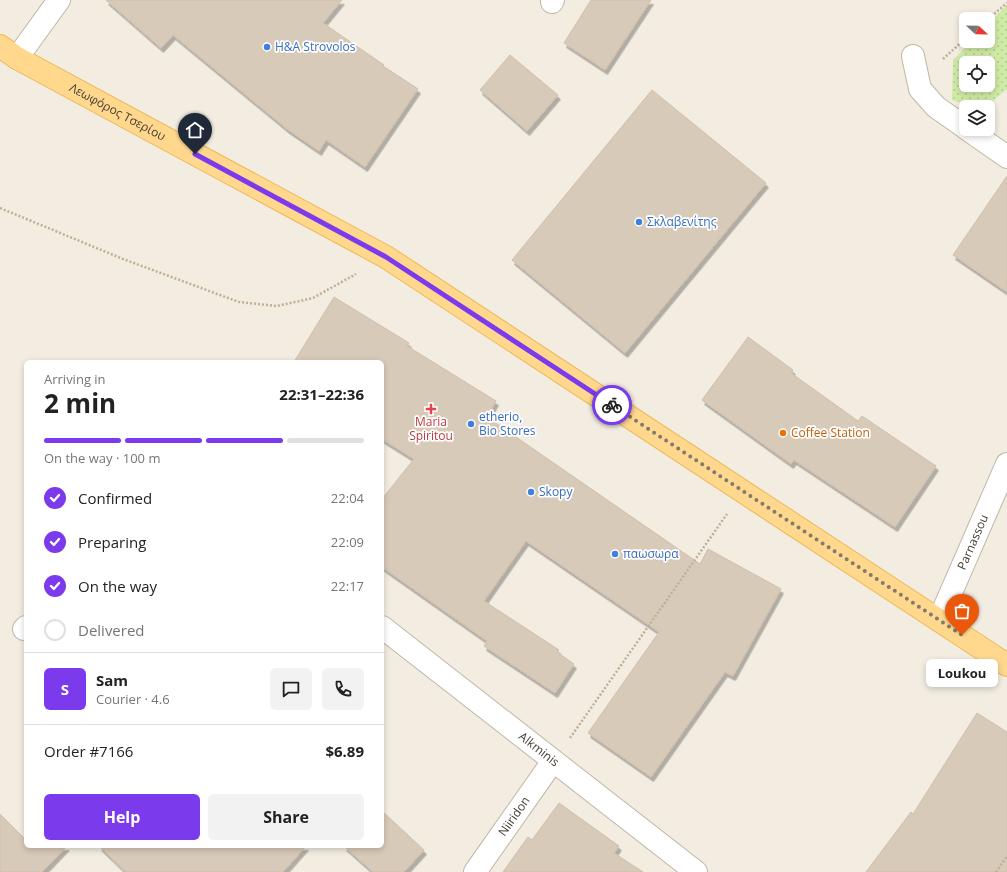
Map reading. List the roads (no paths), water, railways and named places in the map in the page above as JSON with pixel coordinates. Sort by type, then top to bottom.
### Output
[{"type":"main road","name":"Λεωφόρος Τσερίου","points":[[0,46],[18,58],[386,257],[1007,665]]},
{"type":"street","points":[[18,58],[59,0]]},
{"type":"street","points":[[913,56],[920,89],[936,107],[959,124]]},
{"type":"street","points":[[976,136],[1007,157]]},
{"type":"street","name":"Parnassou","points":[[939,620],[1007,464]]},
{"type":"street","name":"Alkminis","points":[[384,629],[696,872]]},
{"type":"street","name":"Niiridon","points":[[475,872],[553,761]]},
{"type":"place","name":"H&A Strovolos","points":[[267,47]]},
{"type":"place","name":"Σκλαβενίτης","points":[[639,222]]},
{"type":"place","name":"Maria Spiritou","points":[[431,409]]},
{"type":"place","name":"etherio, Bio Stores","points":[[471,424]]},
{"type":"place","name":"Coffee Station","points":[[783,433]]},
{"type":"place","name":"Skopy","points":[[531,492]]},
{"type":"place","name":"παωσωρα","points":[[615,554]]},
{"type":"place","name":"Loukou","points":[[962,635]]}]
